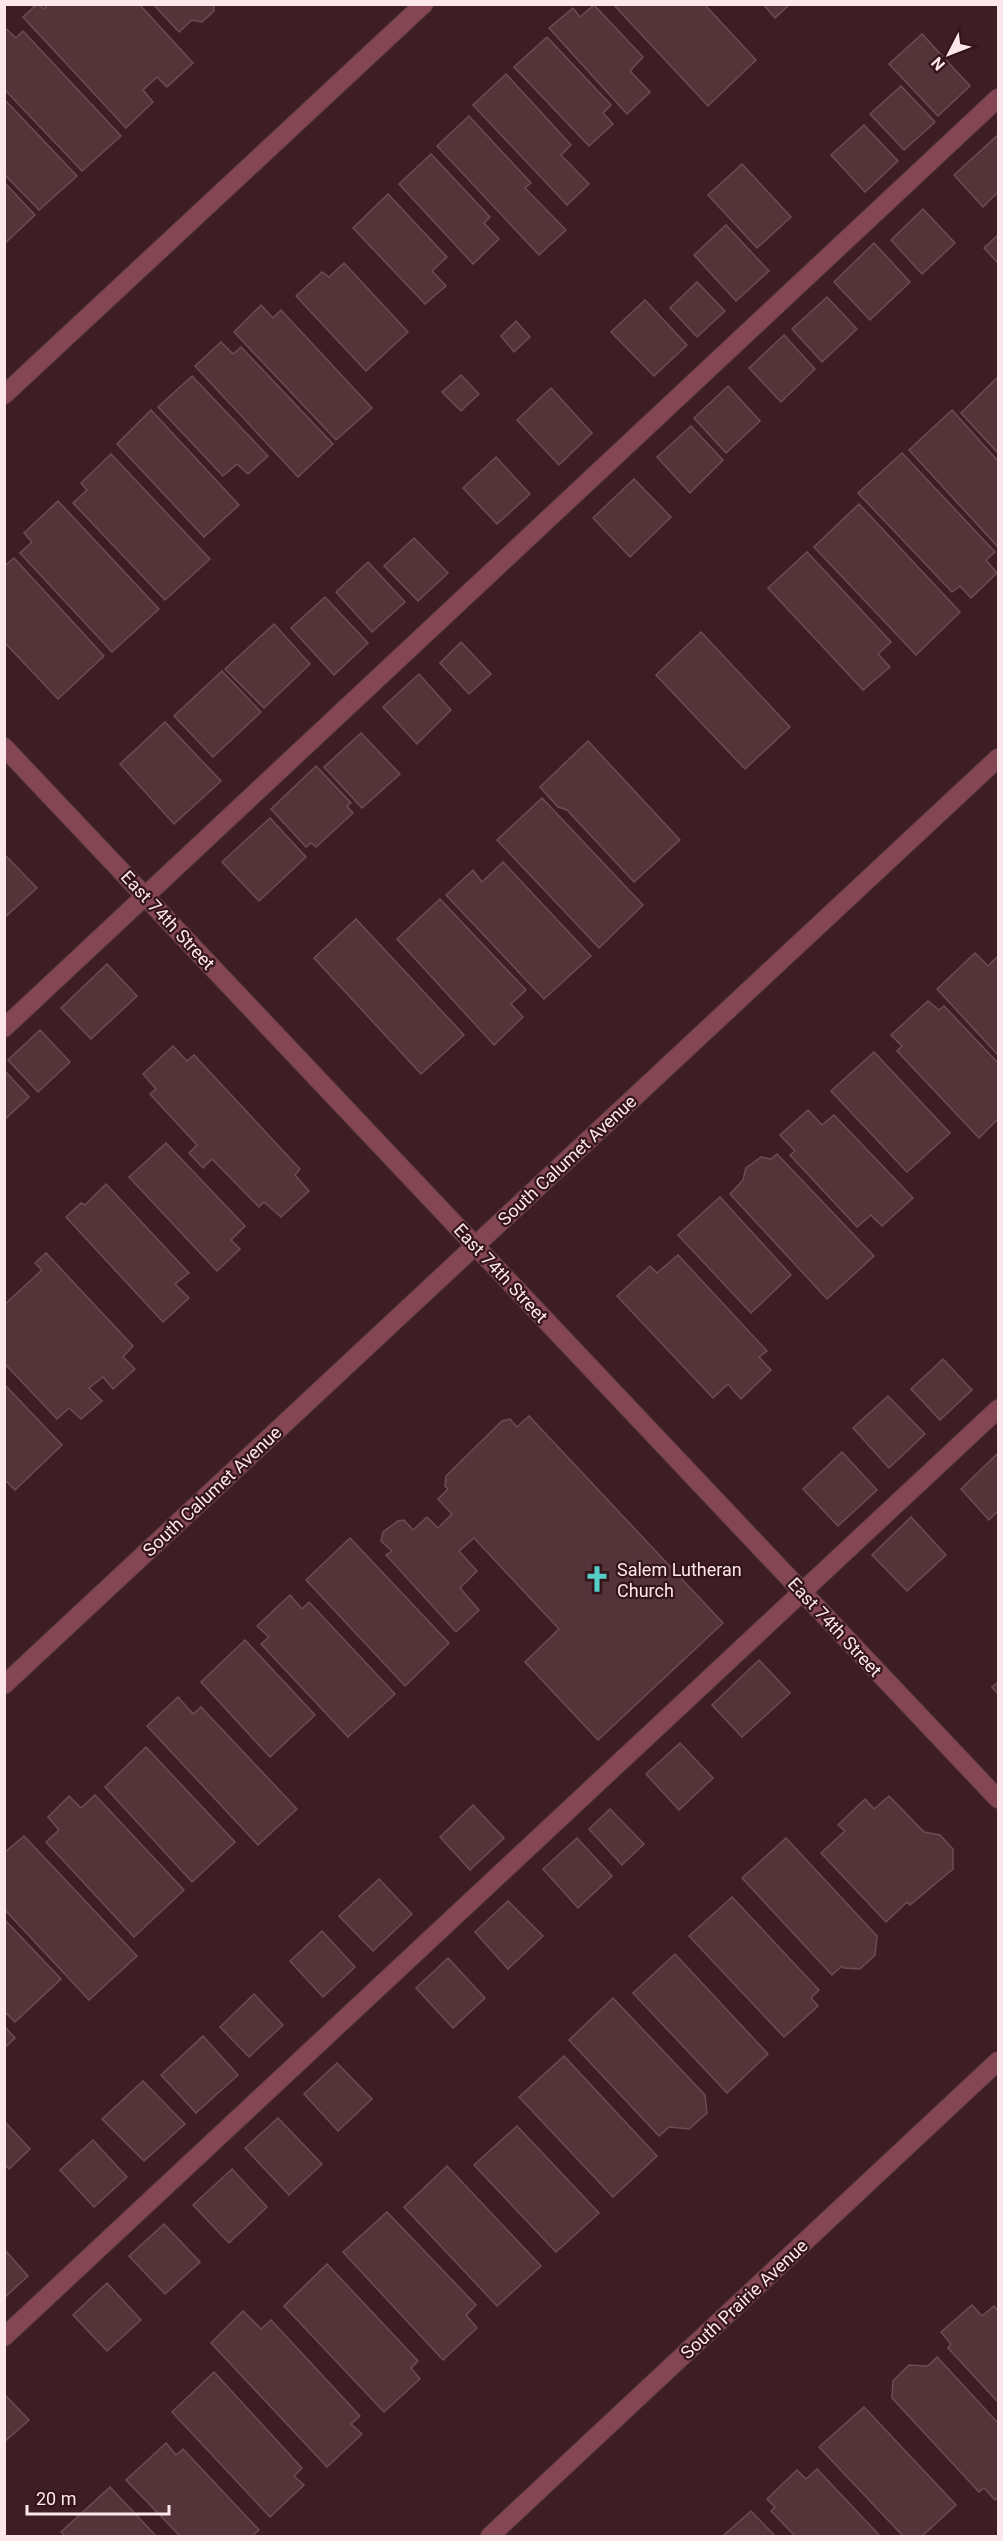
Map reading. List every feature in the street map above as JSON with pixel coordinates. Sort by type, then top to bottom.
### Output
[{"type":"street","points":[[4,395],[424,4]]},
{"type":"street","points":[[4,1028],[999,98]]},
{"type":"street","name":"East 74th Street","points":[[4,747],[999,1800]]},
{"type":"street","name":"South Calumet Avenue","points":[[4,1685],[999,758]]},
{"type":"street","points":[[4,2337],[999,1409]]},
{"type":"street","name":"South Prairie Avenue","points":[[490,2536],[999,2061]]},
{"type":"building","points":[[37,4],[44,9],[48,4],[139,4],[193,63],[167,87],[157,77],[143,90],[153,102],[126,128],[23,17]]},
{"type":"building","points":[[153,4],[214,4],[214,11],[202,22],[192,20],[179,32]]},
{"type":"building","points":[[613,4],[704,4],[756,60],[708,106]]},
{"type":"building","points":[[763,4],[790,4],[775,18]]},
{"type":"building","points":[[594,5],[643,57],[630,71],[650,92],[627,114],[549,28],[573,8],[580,17]]},
{"type":"building","points":[[4,27],[16,38],[23,31],[121,136],[82,171],[4,89]]},
{"type":"building","points":[[922,34],[970,86],[938,116],[889,64]]},
{"type":"building","points":[[547,37],[611,105],[603,113],[613,124],[589,146],[514,67]]},
{"type":"building","points":[[506,74],[571,145],[561,155],[589,184],[567,205],[473,105]]},
{"type":"building","points":[[901,86],[935,122],[904,150],[870,114]]},
{"type":"building","points":[[4,99],[77,176],[39,210],[4,174]]},
{"type":"building","points":[[469,116],[531,183],[525,188],[566,230],[539,255],[437,146]]},
{"type":"building","points":[[864,125],[898,161],[865,192],[831,155]]},
{"type":"building","points":[[998,135],[998,192],[983,207],[954,175]]},
{"type":"building","points":[[431,154],[490,217],[484,223],[499,239],[473,264],[399,184]]},
{"type":"building","points":[[742,164],[791,217],[757,248],[708,195]]},
{"type":"building","points":[[4,182],[35,215],[4,244]]},
{"type":"building","points":[[388,194],[447,257],[432,271],[446,286],[425,304],[353,228]]},
{"type":"building","points":[[923,209],[955,243],[922,274],[891,240]]},
{"type":"building","points":[[726,225],[769,271],[736,301],[694,255]]},
{"type":"building","points":[[998,235],[998,263],[984,248]]},
{"type":"building","points":[[874,243],[910,282],[870,320],[834,282]]},
{"type":"building","points":[[344,263],[408,332],[366,371],[296,296],[322,272],[329,277]]},
{"type":"building","points":[[697,282],[725,311],[697,337],[670,308]]},
{"type":"building","points":[[827,297],[857,329],[822,362],[792,329]]},
{"type":"building","points":[[645,300],[687,345],[654,376],[611,332]]},
{"type":"building","points":[[261,305],[273,318],[281,310],[372,408],[336,440],[234,332]]},
{"type":"building","points":[[516,321],[530,337],[514,352],[501,336]]},
{"type":"building","points":[[784,335],[815,369],[781,402],[749,368]]},
{"type":"building","points":[[221,342],[233,354],[241,347],[333,444],[298,477],[195,366]]},
{"type":"building","points":[[461,375],[479,394],[461,411],[442,392]]},
{"type":"building","points":[[192,376],[268,456],[248,474],[237,464],[223,476],[158,407]]},
{"type":"building","points":[[998,377],[998,453],[961,413]]},
{"type":"building","points":[[728,386],[760,421],[726,453],[694,418]]},
{"type":"building","points":[[551,388],[592,433],[559,465],[517,420]]},
{"type":"building","points":[[151,410],[239,505],[204,537],[117,444]]},
{"type":"building","points":[[952,410],[998,461],[998,547],[909,450]]},
{"type":"building","points":[[691,426],[723,460],[690,493],[657,457]]},
{"type":"building","points":[[902,453],[995,552],[986,560],[997,573],[971,598],[960,586],[952,592],[858,493]]},
{"type":"building","points":[[111,454],[210,559],[165,600],[73,503],[87,490],[81,483]]},
{"type":"building","points":[[496,457],[530,494],[497,524],[463,488]]},
{"type":"building","points":[[634,479],[671,517],[630,557],[593,518]]},
{"type":"building","points":[[58,501],[159,609],[112,652],[20,553],[32,542],[24,533]]},
{"type":"building","points":[[859,504],[960,612],[916,655],[814,547]]},
{"type":"building","points":[[414,538],[448,573],[418,601],[384,566]]},
{"type":"building","points":[[807,552],[891,642],[878,654],[890,667],[863,690],[768,588]]},
{"type":"building","points":[[14,558],[104,656],[58,699],[4,642],[4,566]]},
{"type":"building","points":[[368,562],[405,602],[372,632],[336,592]]},
{"type":"building","points":[[325,597],[368,643],[334,675],[291,628]]},
{"type":"building","points":[[274,624],[310,664],[264,708],[225,669]]},
{"type":"building","points":[[701,632],[790,727],[745,769],[656,675]]},
{"type":"building","points":[[461,642],[491,674],[469,694],[440,663]]},
{"type":"building","points":[[222,671],[261,712],[213,757],[174,716]]},
{"type":"building","points":[[419,674],[451,710],[417,744],[383,707]]},
{"type":"building","points":[[165,722],[221,781],[174,824],[120,764]]},
{"type":"building","points":[[361,733],[400,774],[362,808],[324,767]]},
{"type":"building","points":[[588,741],[680,840],[634,882],[567,810],[558,807],[540,787]]},
{"type":"building","points":[[316,766],[351,803],[347,806],[353,813],[316,847],[311,843],[306,847],[271,809]]},
{"type":"building","points":[[542,798],[643,905],[599,948],[497,840]]},
{"type":"building","points":[[270,818],[306,857],[259,901],[222,862]]},
{"type":"building","points":[[4,854],[37,888],[4,918]]},
{"type":"building","points":[[503,862],[591,956],[544,999],[446,895],[473,870],[482,882]]},
{"type":"building","points":[[440,899],[526,990],[511,1004],[523,1017],[494,1045],[397,939]]},
{"type":"building","points":[[356,919],[464,1035],[421,1074],[314,958]]},
{"type":"building","points":[[975,953],[988,966],[998,956],[998,1055],[937,989]]},
{"type":"building","points":[[107,964],[137,996],[91,1039],[61,1008]]},
{"type":"building","points":[[928,1001],[939,1010],[944,1006],[998,1063],[998,1119],[979,1138],[897,1051],[902,1046],[891,1035]]},
{"type":"building","points":[[40,1030],[70,1062],[38,1092],[8,1060]]},
{"type":"building","points":[[173,1046],[187,1061],[194,1055],[300,1169],[295,1175],[309,1191],[281,1217],[264,1202],[259,1207],[212,1159],[203,1168],[189,1153],[197,1145],[150,1094],[156,1089],[143,1074]]},
{"type":"building","points":[[874,1052],[950,1133],[907,1172],[831,1091]]},
{"type":"building","points":[[4,1070],[29,1097],[4,1120]]},
{"type":"building","points":[[808,1110],[822,1125],[834,1115],[913,1198],[882,1226],[871,1215],[857,1227],[790,1155],[795,1151],[780,1135]]},
{"type":"building","points":[[166,1143],[245,1226],[231,1240],[240,1249],[217,1271],[129,1177]]},
{"type":"building","points":[[777,1154],[874,1256],[827,1299],[730,1194],[743,1180],[746,1168],[761,1157],[771,1159]]},
{"type":"building","points":[[106,1184],[189,1273],[175,1284],[189,1298],[163,1322],[66,1217],[81,1203],[85,1205]]},
{"type":"building","points":[[720,1197],[791,1275],[751,1313],[678,1235]]},
{"type":"building","points":[[46,1253],[133,1346],[123,1357],[135,1369],[113,1389],[103,1377],[89,1388],[102,1401],[81,1419],[69,1408],[57,1419],[4,1363],[4,1305],[42,1270],[35,1263]]},
{"type":"building","points":[[678,1255],[767,1351],[759,1357],[771,1370],[741,1399],[728,1384],[713,1398],[617,1296],[650,1266],[657,1273]]},
{"type":"building","points":[[943,1359],[972,1390],[940,1420],[911,1389]]},
{"type":"building","points":[[4,1384],[62,1445],[15,1490],[4,1479]]},
{"type":"building","points":[[888,1396],[925,1434],[889,1468],[853,1428]]},
{"type":"building","name":"Salem Lutheran Church","points":[[529,1416],[723,1623],[598,1740],[525,1662],[559,1629],[474,1538],[459,1551],[477,1571],[460,1588],[479,1610],[456,1632],[386,1555],[392,1551],[381,1541],[383,1532],[398,1521],[404,1520],[413,1530],[427,1517],[438,1528],[452,1514],[438,1499],[448,1489],[445,1486],[446,1476],[502,1421],[510,1419],[517,1427]]},
{"type":"building","points":[[842,1452],[877,1490],[838,1526],[803,1489]]},
{"type":"building","points":[[998,1453],[998,1511],[989,1520],[961,1489]]},
{"type":"building","points":[[911,1517],[946,1555],[907,1591],[872,1555]]},
{"type":"building","points":[[350,1538],[449,1643],[405,1686],[306,1580]]},
{"type":"building","points":[[290,1595],[302,1609],[309,1602],[395,1694],[348,1737],[261,1644],[269,1637],[257,1626]]},
{"type":"building","points":[[245,1640],[315,1715],[270,1757],[201,1682]]},
{"type":"building","points":[[759,1660],[790,1693],[742,1737],[712,1705]]},
{"type":"building","points":[[998,1682],[998,1694],[992,1687]]},
{"type":"building","points":[[178,1697],[193,1714],[201,1707],[297,1809],[258,1845],[147,1726]]},
{"type":"building","points":[[680,1743],[713,1778],[679,1810],[646,1774]]},
{"type":"building","points":[[146,1747],[235,1842],[192,1882],[105,1787]]},
{"type":"building","points":[[95,1795],[184,1890],[134,1937],[46,1842],[59,1830],[48,1817],[69,1796],[81,1808]]},
{"type":"building","points":[[889,1796],[924,1832],[940,1835],[953,1849],[953,1869],[910,1905],[907,1902],[886,1922],[821,1853],[845,1831],[838,1825],[865,1799],[874,1809]]},
{"type":"building","points":[[473,1805],[504,1838],[470,1870],[440,1837]]},
{"type":"building","points":[[610,1809],[644,1844],[622,1865],[589,1829]]},
{"type":"building","points":[[24,1836],[137,1956],[89,2000],[4,1909],[4,1853]]},
{"type":"building","points":[[577,1838],[612,1876],[578,1908],[543,1869]]},
{"type":"building","points":[[786,1838],[877,1936],[875,1955],[860,1969],[842,1966],[832,1975],[742,1878]]},
{"type":"building","points":[[379,1879],[412,1914],[373,1951],[339,1916]]},
{"type":"building","points":[[732,1897],[819,1990],[811,1998],[818,2006],[784,2037],[689,1936]]},
{"type":"building","points":[[508,1901],[543,1936],[508,1969],[475,1932]]},
{"type":"building","points":[[4,1919],[61,1979],[15,2022],[4,2011]]},
{"type":"building","points":[[322,1931],[355,1967],[323,1997],[290,1961]]},
{"type":"building","points":[[675,1954],[768,2054],[727,2093],[633,1993]]},
{"type":"building","points":[[448,1958],[485,1998],[453,2028],[416,1988]]},
{"type":"building","points":[[254,1994],[283,2025],[249,2057],[220,2027]]},
{"type":"building","points":[[613,1998],[705,2095],[707,2113],[689,2129],[669,2127],[659,2136],[569,2040]]},
{"type":"building","points":[[4,2026],[15,2038],[4,2048]]},
{"type":"building","points":[[203,2036],[238,2075],[196,2113],[161,2075]]},
{"type":"building","points":[[564,2056],[657,2156],[613,2197],[519,2097]]},
{"type":"building","points":[[337,2063],[372,2099],[338,2131],[304,2094]]},
{"type":"building","points":[[143,2081],[185,2124],[144,2161],[102,2119]]},
{"type":"building","points":[[278,2118],[322,2164],[289,2195],[245,2148]]},
{"type":"building","points":[[4,2121],[30,2149],[9,2169],[4,2164]]},
{"type":"building","points":[[517,2126],[599,2213],[556,2252],[474,2165]]},
{"type":"building","points":[[93,2140],[127,2177],[94,2207],[60,2170]]},
{"type":"building","points":[[447,2166],[541,2266],[497,2306],[404,2207]]},
{"type":"building","points":[[232,2169],[267,2207],[229,2243],[193,2205]]},
{"type":"building","points":[[387,2212],[476,2305],[466,2315],[477,2328],[443,2360],[343,2252]]},
{"type":"building","points":[[164,2224],[200,2262],[165,2294],[129,2256]]},
{"type":"building","points":[[4,2249],[28,2276],[4,2298]]},
{"type":"building","points":[[327,2264],[418,2361],[411,2368],[420,2379],[384,2412],[284,2306]]},
{"type":"building","points":[[107,2283],[141,2320],[107,2351],[73,2315]]},
{"type":"building","points":[[972,2305],[982,2316],[994,2306],[998,2311],[998,2402],[948,2348],[951,2344],[941,2332]]},
{"type":"building","points":[[243,2311],[261,2329],[271,2320],[360,2416],[351,2424],[362,2434],[327,2467],[211,2343]]},
{"type":"building","points":[[937,2357],[998,2423],[998,2497],[995,2500],[984,2488],[979,2492],[892,2398],[893,2381],[909,2365],[928,2366]]},
{"type":"building","points":[[214,2372],[302,2468],[294,2476],[304,2485],[270,2517],[172,2412]]},
{"type":"building","points":[[4,2394],[29,2420],[4,2442]]},
{"type":"building","points":[[864,2407],[956,2505],[922,2536],[903,2536],[819,2447]]},
{"type":"building","points":[[166,2443],[176,2455],[183,2449],[259,2530],[252,2536],[180,2536],[126,2480]]},
{"type":"building","points":[[817,2469],[880,2536],[795,2536],[771,2511],[775,2507],[767,2499],[797,2470],[806,2479]]},
{"type":"building","points":[[110,2487],[156,2536],[65,2536],[61,2532]]},
{"type":"building","points":[[751,2511],[775,2536],[723,2536]]},
{"type":"place","name":"Salem Lutheran Church","points":[[597,1579]]}]
